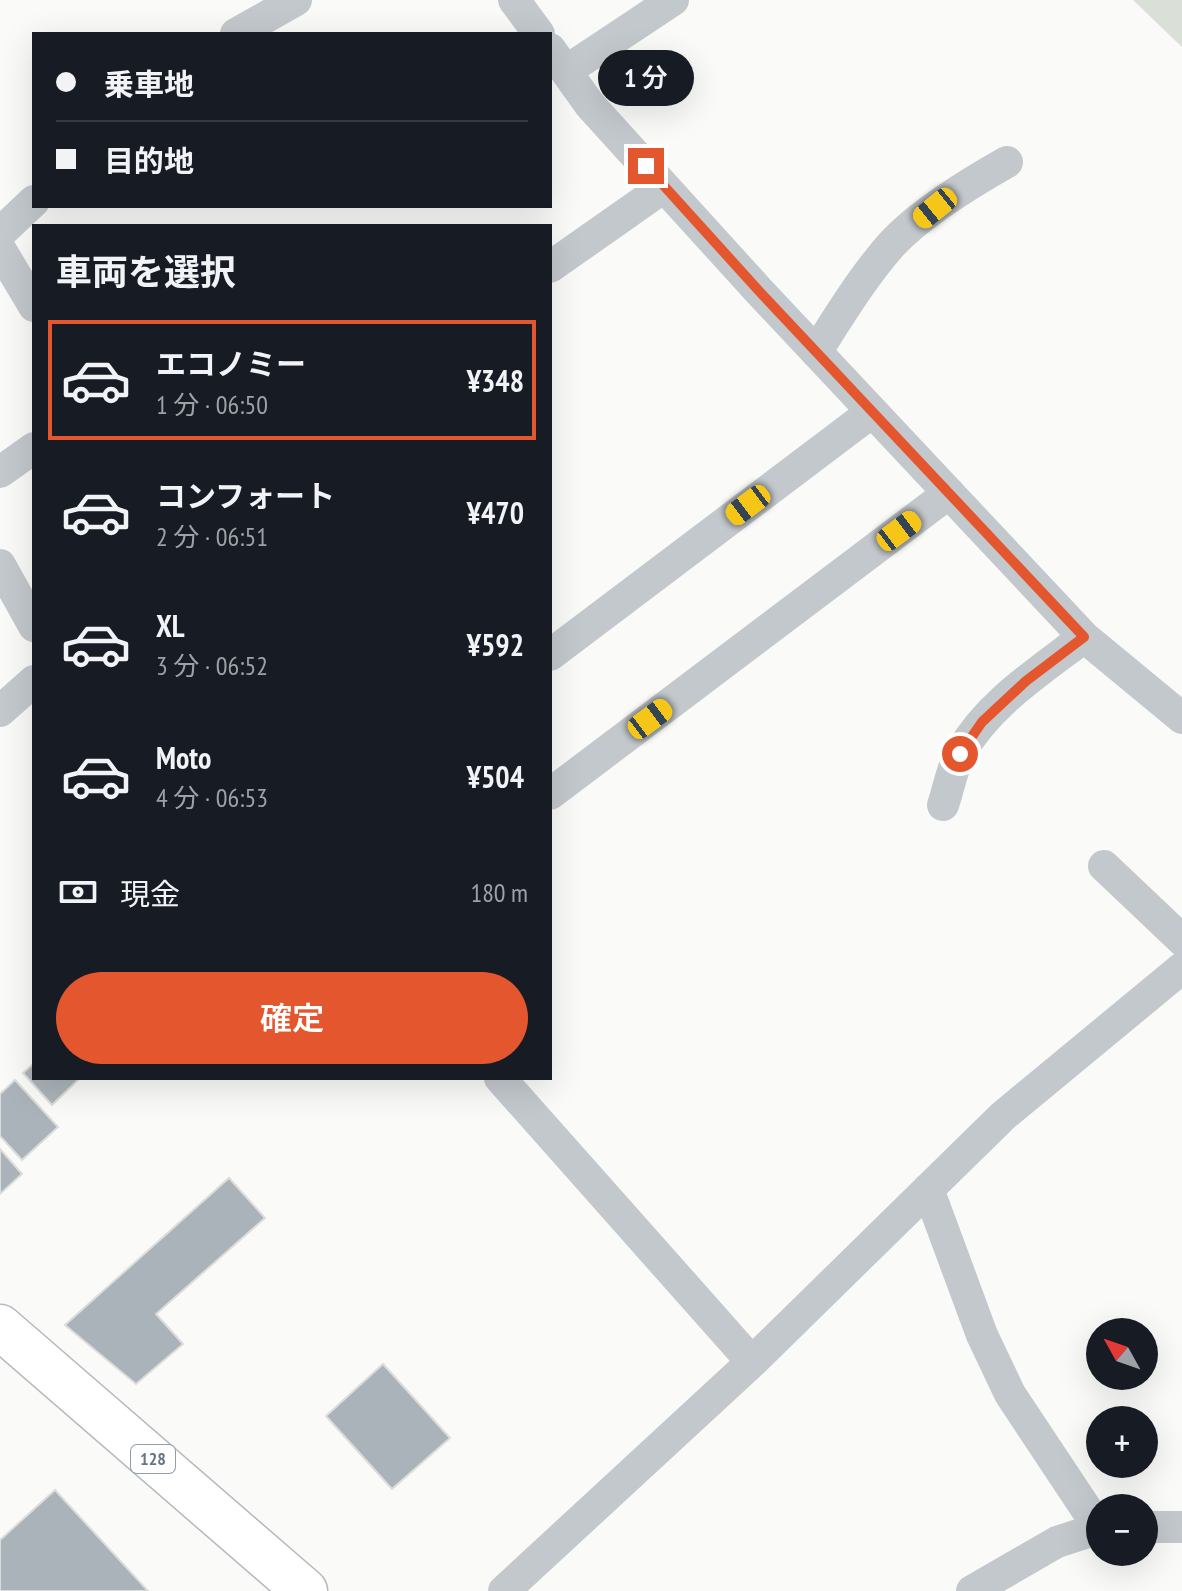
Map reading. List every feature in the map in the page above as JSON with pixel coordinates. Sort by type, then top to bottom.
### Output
[{"type":"highway","name":"128","points":[[0,1327],[305,1591]]},
{"type":"street","points":[[240,32],[296,0]]},
{"type":"street","points":[[514,0],[538,32]]},
{"type":"street","points":[[673,0],[558,60],[590,105],[664,187],[1084,637],[1182,718]]},
{"type":"street","points":[[816,352],[859,285],[893,242],[956,191],[1007,162]]},
{"type":"street","points":[[552,266],[664,187]]},
{"type":"street","points":[[0,233],[32,203]]},
{"type":"street","points":[[0,249],[32,303]]},
{"type":"street","points":[[552,653],[872,412]]},
{"type":"street","points":[[0,472],[32,449]]},
{"type":"street","points":[[552,792],[949,493]]},
{"type":"street","points":[[0,565],[32,622]]},
{"type":"street","points":[[943,805],[960,754],[982,722],[1026,681],[1084,637]]},
{"type":"street","points":[[0,711],[32,683]]},
{"type":"street","points":[[1104,866],[1182,940]]},
{"type":"street","points":[[504,1591],[752,1362],[1003,1116],[1182,968]]},
{"type":"street","points":[[502,1080],[752,1362]]},
{"type":"street","points":[[928,1189],[982,1335],[1010,1394],[1086,1507]]},
{"type":"street","points":[[1158,1527],[1182,1527]]},
{"type":"street","points":[[972,1591],[1057,1542],[1086,1533]]},
{"type":"shaded area","points":[[1133,0],[1182,0],[1182,47]]},
{"type":"building","points":[[32,1065],[32,1080],[78,1080],[52,1105],[23,1073]]},
{"type":"building","points":[[15,1080],[58,1127],[22,1160],[0,1136],[0,1094]]},
{"type":"building","points":[[0,1149],[22,1174],[0,1194]]},
{"type":"building","points":[[229,1178],[265,1218],[156,1314],[183,1344],[136,1384],[65,1325]]},
{"type":"building","points":[[383,1364],[450,1438],[392,1489],[326,1416]]},
{"type":"building","points":[[55,1490],[148,1591],[0,1591],[0,1540]]},
{"type":"route","points":[[646,166],[1084,637],[1026,681],[982,722],[960,754]]}]
